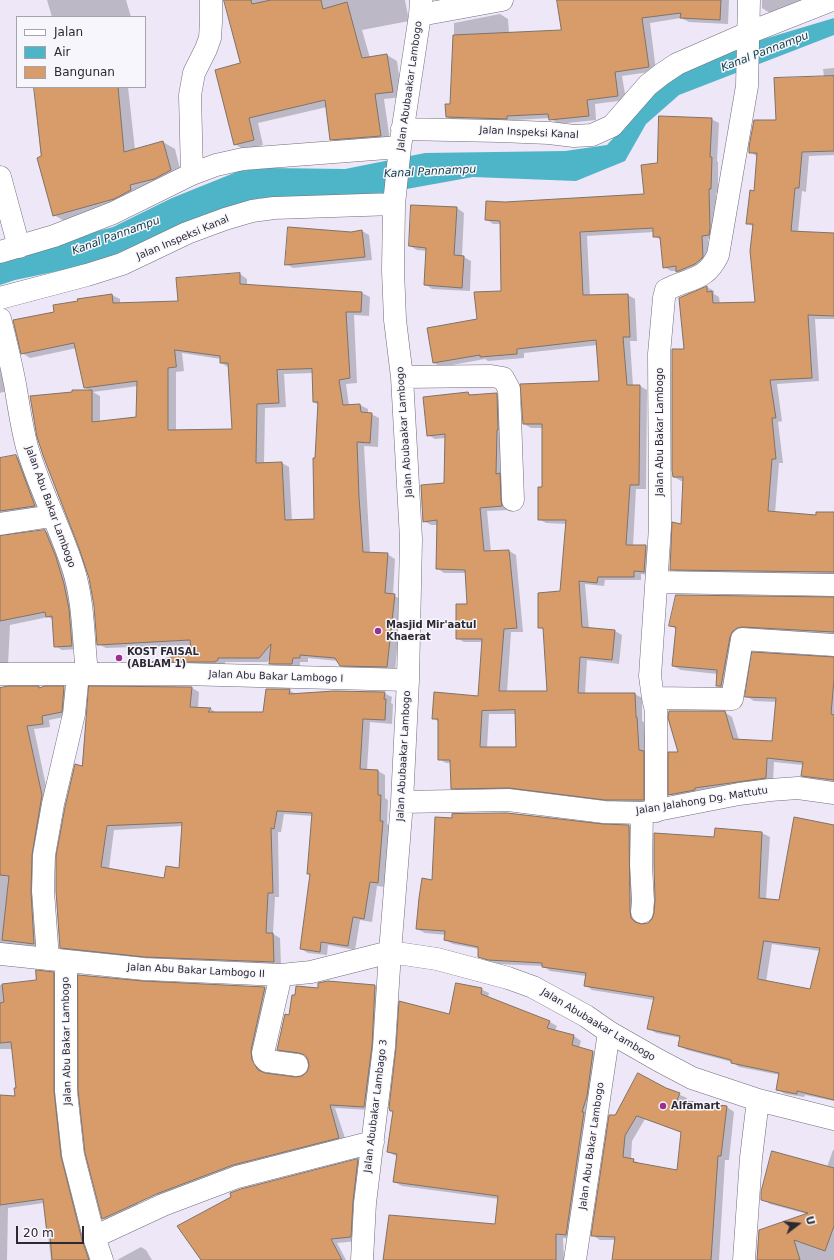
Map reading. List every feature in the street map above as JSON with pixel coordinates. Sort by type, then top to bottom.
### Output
[{"type":"street","points":[[192,174],[190,95],[194,73],[210,38],[212,22],[211,0]]},
{"type":"street","points":[[420,8],[502,0]]},
{"type":"street","points":[[748,38],[749,0]]},
{"type":"street","name":"Jalan Inspeksi Kanal","points":[[9,249],[54,236],[113,213],[192,174],[216,165],[243,159],[400,144],[499,131],[549,133],[574,136],[592,135],[612,126],[648,85],[677,64],[748,38],[832,0]]},
{"type":"street","name":"Jalan Abubaakar Lambogo","points":[[420,8],[400,144],[395,199],[395,320],[402,378],[411,539],[408,680],[402,802],[390,952],[437,959],[508,978],[533,987],[586,1016],[609,1032],[692,1078],[758,1100]]},
{"type":"street","name":"Jalan Abu Bakar Lambogo","points":[[642,912],[643,901],[641,865],[649,812],[656,711],[650,676],[660,527],[659,354],[664,298],[666,290],[675,285],[696,278],[709,270],[718,255],[747,86],[748,38]]},
{"type":"street","points":[[0,177],[9,249]]},
{"type":"street","name":"Jalan Inspeksi Kanal","points":[[0,298],[87,275],[122,264],[187,233],[252,211],[395,199]]},
{"type":"street","name":"Jalan Abu Bakar Lambogo","points":[[0,319],[9,355],[24,436],[38,479],[74,569],[82,604],[83,674],[44,855],[42,891],[65,994],[67,1098],[73,1155],[94,1237],[102,1260]]},
{"type":"street","points":[[402,378],[491,376],[503,378],[509,389],[510,395],[513,500]]},
{"type":"street","points":[[0,524],[52,516]]},
{"type":"street","points":[[656,582],[834,585]]},
{"type":"street","points":[[653,698],[732,699],[742,639],[834,645]]},
{"type":"street","name":"Jalan Abu Bakar Lambogo I","points":[[0,674],[223,675],[408,680]]},
{"type":"street","name":"Jalan Jalahong Dg. Mattutu","points":[[402,802],[508,800],[604,812],[649,812],[739,794],[770,790],[798,788],[834,793]]},
{"type":"street","name":"Jalan Abu Bakar Lambogo II","points":[[0,954],[144,969],[281,975],[312,972],[390,952]]},
{"type":"street","name":"Jalan Abubakar Lambago 3","points":[[362,1260],[365,1203],[384,1047],[390,952]]},
{"type":"street","points":[[281,975],[263,1053],[264,1058],[267,1061],[298,1065]]},
{"type":"street","name":"Jalan Abu Bakar Lambogo","points":[[575,1260],[609,1032]]},
{"type":"street","points":[[744,1260],[751,1158],[758,1100],[834,1119]]},
{"type":"street","points":[[94,1237],[163,1205],[237,1177],[373,1142]]},
{"type":"water","name":"Kanal Pannampu","points":[[834,18],[834,35],[679,95],[646,124],[625,161],[576,181],[473,177],[368,196],[260,198],[190,223],[92,264],[15,280],[0,285],[0,257],[113,227],[172,198],[239,171],[269,168],[345,169],[425,153],[565,151],[607,145],[669,78],[706,60],[764,39]]},
{"type":"building","points":[[224,0],[251,0],[252,4],[271,0],[321,0],[323,9],[347,2],[362,58],[387,54],[393,92],[375,94],[381,136],[330,140],[325,100],[249,118],[254,140],[234,145],[215,70],[240,63]]},
{"type":"building","points":[[557,0],[721,0],[720,20],[680,18],[681,13],[642,18],[649,67],[615,72],[618,96],[587,100],[589,116],[549,120],[548,114],[507,116],[507,119],[446,117],[445,104],[450,104],[453,35],[561,30]]},
{"type":"building","points":[[834,76],[834,151],[802,152],[799,188],[795,188],[791,231],[834,233],[834,316],[808,315],[812,378],[770,380],[776,418],[772,418],[776,459],[772,459],[768,511],[816,515],[816,512],[834,512],[834,572],[670,570],[672,522],[681,524],[683,477],[673,477],[672,470],[672,349],[684,349],[679,298],[707,286],[707,292],[712,291],[713,303],[755,302],[750,251],[753,224],[746,224],[750,190],[754,191],[757,153],[749,153],[754,120],[776,120],[774,78]]},
{"type":"building","points":[[34,88],[118,88],[124,152],[163,141],[171,170],[154,179],[130,185],[131,190],[114,199],[53,216],[37,158],[41,156]]},
{"type":"building","points":[[659,116],[712,118],[710,157],[712,157],[711,189],[709,189],[710,228],[709,235],[702,236],[703,257],[695,264],[676,272],[676,266],[663,268],[660,237],[653,237],[653,228],[580,232],[583,295],[628,294],[630,337],[623,337],[627,385],[640,385],[639,485],[630,485],[626,545],[646,545],[644,572],[634,571],[634,577],[598,577],[597,583],[579,581],[582,627],[615,630],[612,660],[580,657],[578,693],[635,693],[639,750],[644,751],[644,800],[605,800],[509,788],[451,789],[450,760],[438,760],[438,719],[432,719],[434,692],[478,696],[482,639],[456,639],[456,604],[467,604],[465,570],[436,569],[437,520],[423,522],[421,485],[444,483],[445,434],[427,436],[423,397],[468,392],[469,395],[497,393],[498,430],[496,474],[500,473],[502,506],[480,508],[484,551],[509,550],[517,628],[504,629],[499,691],[547,691],[543,628],[538,628],[538,593],[560,591],[566,520],[538,520],[538,487],[542,487],[542,424],[523,424],[520,384],[599,381],[596,340],[517,349],[517,354],[480,357],[480,355],[433,363],[427,328],[477,319],[474,292],[501,291],[500,221],[485,220],[486,201],[505,202],[644,194],[641,165],[657,163]],"holes":[[[515,710],[516,747],[480,747],[482,711]]]},
{"type":"building","points":[[411,205],[457,207],[454,255],[464,256],[462,288],[424,285],[426,248],[409,246]]},
{"type":"building","points":[[288,227],[351,232],[362,230],[365,257],[285,265]]},
{"type":"building","points":[[240,273],[240,284],[362,292],[361,312],[346,312],[350,378],[339,380],[343,405],[360,404],[361,412],[372,413],[370,443],[357,442],[359,497],[363,552],[388,553],[385,593],[395,594],[387,667],[340,666],[335,658],[300,655],[300,658],[293,658],[292,664],[269,664],[271,644],[259,658],[218,658],[215,662],[152,662],[191,652],[190,640],[97,645],[94,606],[89,578],[37,437],[30,396],[72,392],[72,390],[92,390],[92,422],[136,417],[137,381],[84,388],[74,343],[21,354],[13,320],[54,312],[53,305],[78,301],[77,299],[112,294],[113,303],[178,301],[176,278]],"holes":[[[175,350],[220,356],[220,363],[228,363],[232,429],[168,430],[168,368],[176,367]],[[312,369],[313,402],[318,402],[315,458],[313,458],[314,519],[285,520],[282,462],[256,463],[257,404],[279,403],[277,370]]]},
{"type":"building","points":[[16,455],[35,506],[0,511],[0,458]]},
{"type":"building","points":[[45,530],[56,557],[64,584],[69,609],[72,646],[54,647],[52,616],[46,617],[45,612],[0,621],[0,536]]},
{"type":"building","points":[[676,595],[834,597],[834,632],[743,627],[737,628],[732,632],[730,637],[721,686],[716,686],[717,670],[672,666],[676,627],[669,626]]},
{"type":"building","points":[[752,652],[834,657],[831,714],[834,715],[834,780],[801,776],[803,762],[767,758],[766,778],[695,788],[695,790],[668,795],[668,752],[678,752],[668,718],[669,711],[725,711],[733,739],[772,741],[776,698],[745,697]]},
{"type":"building","points":[[9,686],[39,686],[39,688],[45,686],[64,686],[62,712],[42,716],[43,724],[27,726],[42,795],[32,855],[31,892],[34,944],[2,940],[9,876],[0,875],[0,688]]},
{"type":"building","points":[[89,686],[192,687],[190,707],[211,708],[208,712],[263,712],[266,689],[290,689],[289,694],[334,691],[385,692],[385,720],[363,719],[360,769],[378,770],[378,795],[381,795],[380,821],[383,821],[378,883],[370,882],[364,919],[353,917],[348,946],[321,942],[320,952],[300,949],[310,874],[307,874],[312,813],[277,811],[274,829],[271,828],[273,893],[268,893],[266,933],[273,933],[274,962],[145,957],[60,948],[56,891],[56,856],[75,764],[82,766]],"holes":[[[182,823],[179,868],[166,866],[164,878],[101,867],[107,826]]]},
{"type":"building","points":[[507,813],[603,824],[629,825],[630,911],[631,918],[635,922],[641,924],[648,923],[652,919],[654,913],[654,833],[714,837],[715,828],[762,832],[759,898],[779,900],[794,817],[834,825],[834,1100],[797,1091],[797,1094],[776,1090],[779,1073],[731,1063],[731,1060],[678,1046],[680,1036],[647,1029],[654,997],[584,986],[586,973],[542,967],[542,963],[488,960],[478,957],[478,947],[444,940],[445,931],[416,929],[422,878],[432,880],[435,817],[452,818],[452,814]],"holes":[[[764,941],[820,948],[810,989],[758,979]]]},
{"type":"building","points":[[36,970],[54,972],[54,1091],[61,1156],[82,1240],[89,1260],[52,1260],[50,1234],[47,1234],[43,1199],[0,1205],[0,1095],[15,1096],[14,1088],[16,1088],[11,1042],[0,1043],[0,1003],[4,1002],[2,984],[36,980]]},
{"type":"building","points":[[78,975],[143,981],[265,987],[251,1050],[252,1060],[258,1070],[265,1073],[295,1077],[302,1076],[307,1072],[309,1066],[305,1055],[277,1050],[285,1014],[289,1015],[292,995],[295,995],[296,986],[318,988],[318,983],[328,981],[375,985],[372,1046],[364,1107],[330,1105],[339,1138],[233,1165],[159,1193],[102,1219],[85,1153],[78,1090]]},
{"type":"building","points":[[456,983],[482,988],[481,994],[550,1021],[547,1028],[574,1035],[572,1045],[593,1051],[587,1096],[582,1112],[584,1112],[566,1235],[556,1234],[556,1260],[383,1260],[389,1215],[495,1224],[498,1196],[393,1182],[397,1154],[387,1152],[393,1111],[390,1111],[389,1108],[396,1048],[399,1001],[449,1014]]},
{"type":"building","points":[[638,1073],[666,1088],[680,1093],[677,1100],[727,1106],[721,1156],[718,1156],[711,1260],[612,1260],[615,1237],[591,1236],[609,1115],[615,1115]],"holes":[[[637,1116],[681,1132],[677,1170],[633,1162],[634,1159],[623,1157],[625,1136]]]},
{"type":"building","points":[[772,1151],[834,1168],[834,1226],[825,1251],[794,1240],[800,1260],[757,1260],[759,1230],[808,1213],[761,1200],[761,1192]]},
{"type":"building","points":[[358,1159],[353,1201],[351,1237],[331,1239],[342,1260],[201,1260],[177,1226],[231,1197],[230,1193]]},
{"type":"place","name":"Masjid Mir'aatul Khaerat","points":[[378,631]]},
{"type":"place","name":"KOST FAISAL (ABLAM 1)","points":[[119,658]]},
{"type":"place","name":"Alfamart","points":[[663,1106]]}]
